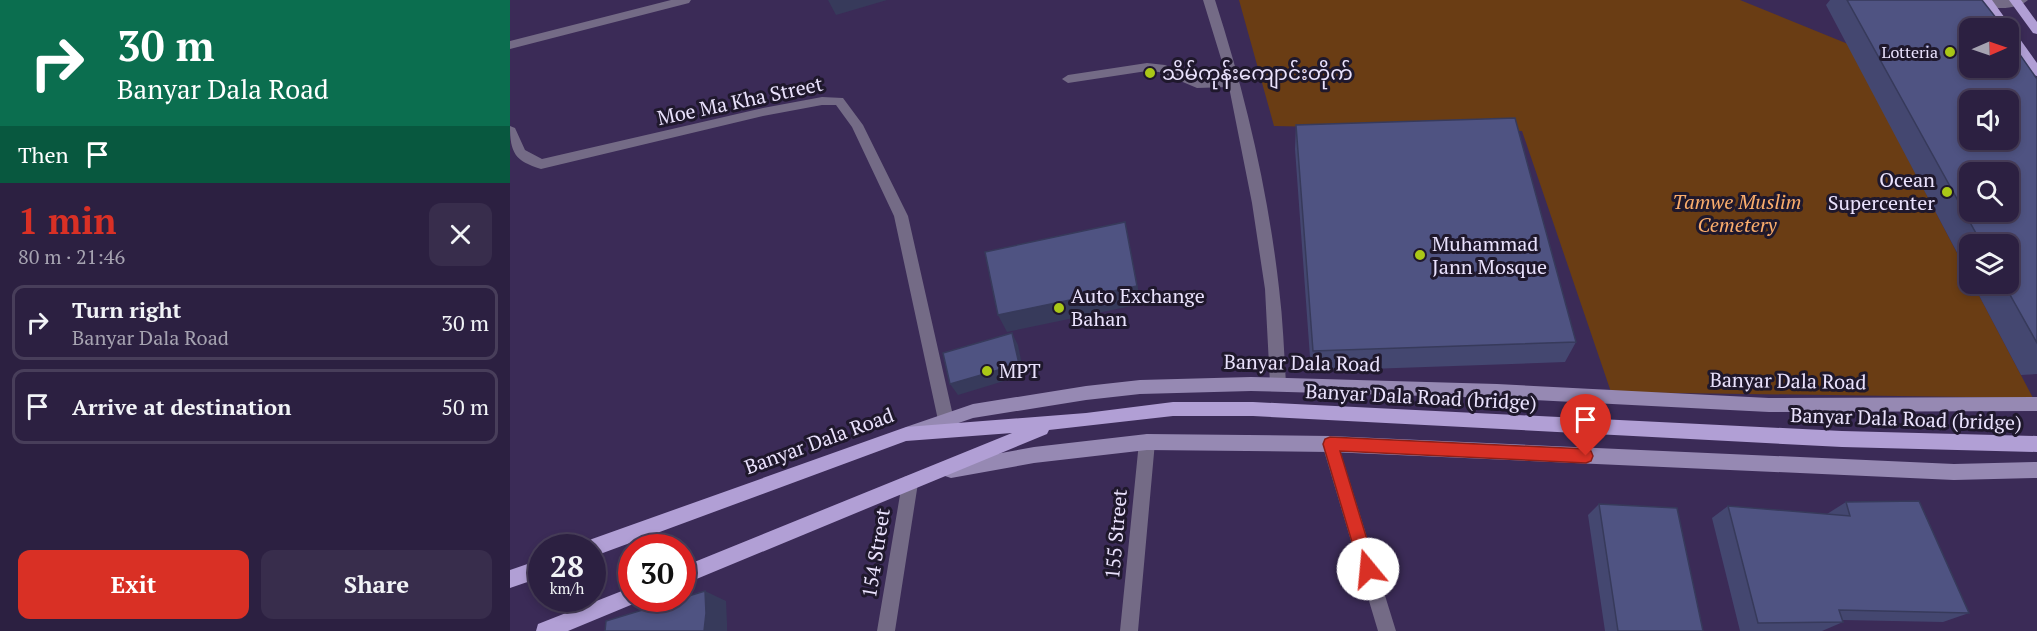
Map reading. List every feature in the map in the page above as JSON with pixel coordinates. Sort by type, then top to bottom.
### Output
[{"type":"main road","points":[[2018,1],[2037,30]]},
{"type":"main road","points":[[1987,2],[1998,18]]},
{"type":"main road","points":[[2019,47],[2037,72]]},
{"type":"main road","name":"Banyar Dala Road","points":[[606,543],[973,411],[1140,387],[1278,384],[1497,391],[1769,405],[2037,404]]},
{"type":"main road","name":"Banyar Dala Road (bridge)","points":[[1055,423],[1173,409],[1253,409],[1842,439],[2037,444]]},
{"type":"main road","points":[[906,434],[1055,423]]},
{"type":"main road","points":[[696,570],[1055,423]]},
{"type":"main road","points":[[929,475],[1034,454],[1147,442],[1330,444],[1954,472],[2037,470]]},
{"type":"main road","points":[[510,579],[528,573]]},
{"type":"main road","points":[[545,631],[618,602]]},
{"type":"street","points":[[510,45],[685,0]]},
{"type":"street","points":[[1209,0],[1235,82],[1259,203],[1272,289],[1278,384]]},
{"type":"street","points":[[1987,2],[2018,1]]},
{"type":"street","points":[[1068,79],[1147,67],[1161,68],[1197,84],[1235,82]]},
{"type":"street","name":"Moe Ma Kha Street","points":[[510,131],[520,153],[541,164],[597,153],[763,112],[822,101],[839,101],[857,125],[901,216],[946,420]]},
{"type":"street","name":"155 Street","points":[[1130,631],[1147,442]]},
{"type":"street","points":[[1330,444],[1387,631]]},
{"type":"street","name":"154 Street","points":[[886,631],[910,483]]},
{"type":"green space","name":"Tamwe Muslim Cemetery","points":[[1239,0],[1740,0],[1848,44],[1959,257],[1959,294],[1978,294],[2033,398],[1611,392],[1522,131],[1274,126]]},
{"type":"building","points":[[1847,0],[1982,0],[1996,18],[1959,18],[1959,78],[2019,78],[2019,53],[2037,79],[2037,343],[2010,294],[2019,294],[2019,234],[1976,234],[1970,222],[2019,222],[2019,162],[1959,162],[1959,202]]},
{"type":"building","name":"Muhammad Jann Mosque","points":[[1515,118],[1576,342],[1313,351],[1296,125]]},
{"type":"building","points":[[1125,222],[1137,286],[998,315],[985,252]]},
{"type":"building","points":[[1012,333],[1019,364],[950,384],[943,353]]},
{"type":"building","points":[[1919,501],[1969,613],[1839,610],[1843,622],[1758,623],[1728,506],[1850,516],[1846,502]]},
{"type":"building","points":[[1599,504],[1677,508],[1703,631],[1618,631]]},
{"type":"building","points":[[705,591],[704,631],[605,631],[606,621],[636,612],[696,612],[696,594]]},
{"type":"place","name":"Lotteria","points":[[1950,52]]},
{"type":"place","name":"သိမ်ကုန်းကျောင်းတိုက်","points":[[1150,73]]},
{"type":"place","name":"Ocean Supercenter","points":[[1947,192]]},
{"type":"place","name":"Muhammad Jann Mosque","points":[[1420,255]]},
{"type":"place","name":"Auto Exchange Bahan","points":[[1059,308]]},
{"type":"place","name":"MPT","points":[[987,371]]},
{"type":"route","points":[[1368,569],[1330,444],[1586,456]]}]
